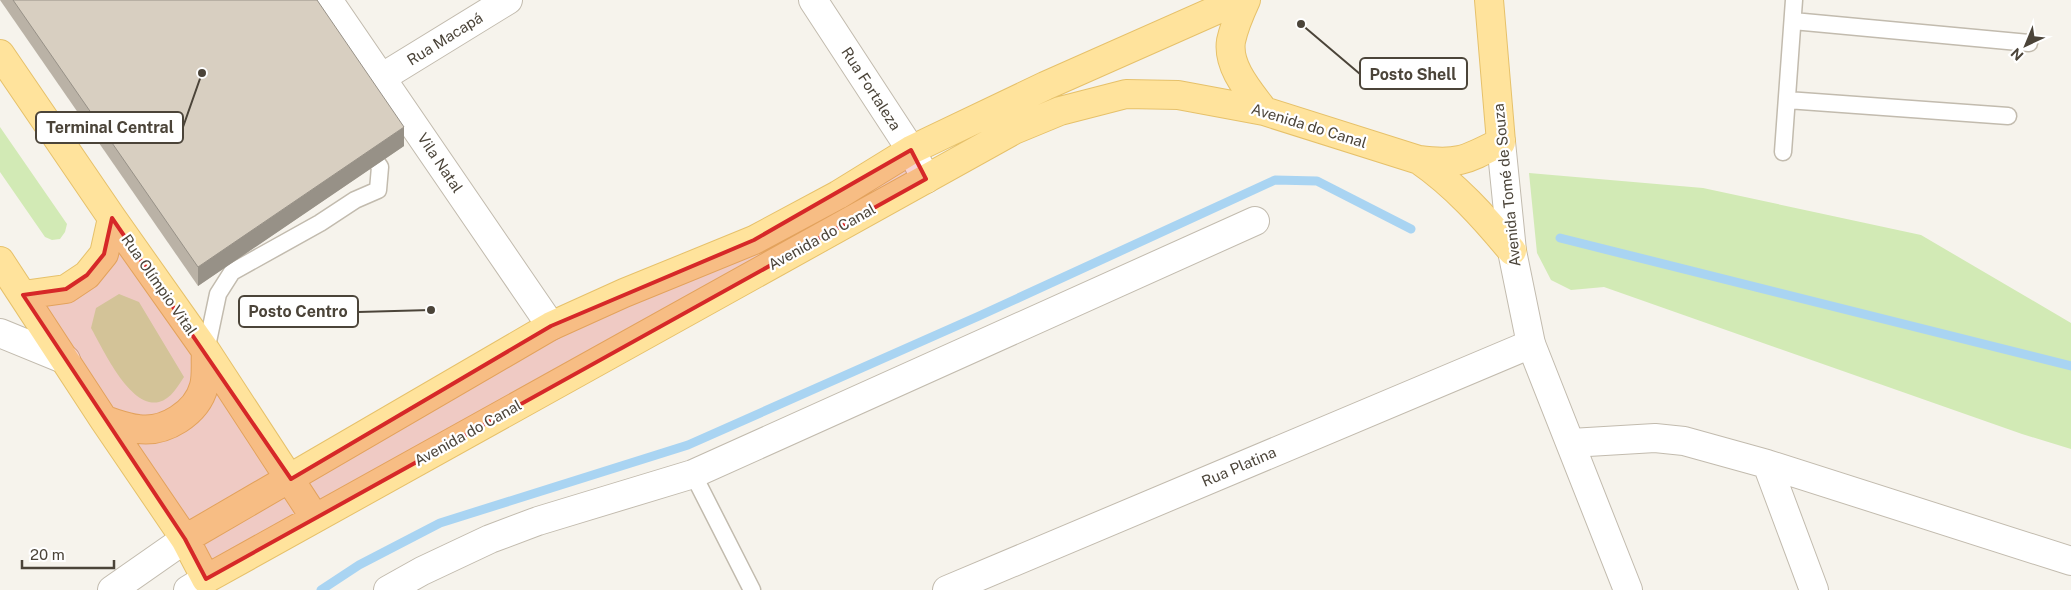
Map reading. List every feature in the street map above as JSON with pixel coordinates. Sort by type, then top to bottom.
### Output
[{"type":"main road","name":"Avenida do Canal","points":[[185,539],[551,326],[624,293],[754,240],[838,195],[911,150],[1045,86],[1239,0]]},
{"type":"main road","points":[[1246,0],[1236,23],[1231,43],[1234,61],[1242,80],[1264,111]]},
{"type":"main road","name":"Avenida Tomé de Souza","points":[[1489,0],[1500,142]]},
{"type":"main road","name":"Rua Olímpio Vital","points":[[0,54],[206,351],[315,518]]},
{"type":"main road","name":"Avenida do Canal","points":[[197,584],[1014,130],[1060,111],[1126,94],[1178,95],[1264,111],[1419,160],[1445,163],[1469,159],[1500,142]]},
{"type":"main road","points":[[1419,160],[1438,174],[1469,202],[1486,219],[1512,251]]},
{"type":"main road","points":[[24,295],[66,289],[87,274],[104,254],[112,218]]},
{"type":"main road","points":[[0,260],[104,420],[185,539],[197,584]]},
{"type":"main road","points":[[104,420],[140,430],[174,423],[193,407],[199,398],[204,385],[206,351]]},
{"type":"street","name":"Vila Natal","points":[[328,0],[551,326]]},
{"type":"street","name":"Rua Macapá","points":[[382,78],[508,0]]},
{"type":"street","name":"Rua Fortaleza","points":[[813,0],[911,150],[926,179]]},
{"type":"street","name":"Avenida Tomé de Souza","points":[[1500,142],[1512,251],[1532,344],[1628,590]]},
{"type":"street","points":[[388,590],[422,571],[490,539],[538,521],[693,474],[1255,221]]},
{"type":"street","points":[[0,333],[66,360]]},
{"type":"street","name":"Rua Platina","points":[[947,590],[1532,344]]},
{"type":"street","points":[[1570,444],[1669,438],[1702,445],[2071,561]]},
{"type":"street","points":[[1767,464],[1814,590]]},
{"type":"street","name":"Avenida do Canal","points":[[112,590],[185,539]]},
{"type":"lane","points":[[1783,152],[1794,0]]},
{"type":"lane","points":[[1792,21],[2029,43]]},
{"type":"lane","points":[[1787,100],[2008,116]]},
{"type":"lane","points":[[206,351],[218,294],[232,272],[320,223],[355,200],[378,190],[380,167],[358,136]]},
{"type":"lane","points":[[693,474],[752,590]]},
{"type":"highlighted area","points":[[911,150],[926,179],[206,579],[185,539],[23,295],[66,289],[87,275],[104,254],[112,218],[291,479],[551,326],[754,240]]},
{"type":"green space","points":[[0,127],[67,224],[65,232],[60,239],[52,240],[45,237],[0,172]]},
{"type":"green space","points":[[1529,173],[1703,188],[1921,235],[2071,323],[2071,449],[2022,434],[1604,287],[1571,290],[1551,280],[1537,253]]},
{"type":"green space","points":[[119,294],[139,302],[184,377],[174,392],[159,402],[148,402],[128,387],[110,362],[91,328],[96,308]]},
{"type":"building","points":[[13,0],[317,0],[404,127],[198,267]]},
{"type":"waterway","points":[[321,590],[359,565],[440,523],[688,445],[979,316],[1275,180],[1317,181],[1411,229]]},
{"type":"waterway","points":[[1560,238],[2071,366]]},
{"type":"place","name":"Posto Shell","points":[[1301,24]]},
{"type":"place","name":"Terminal Central","points":[[202,73]]},
{"type":"place","name":"Posto Centro","points":[[431,310]]}]
